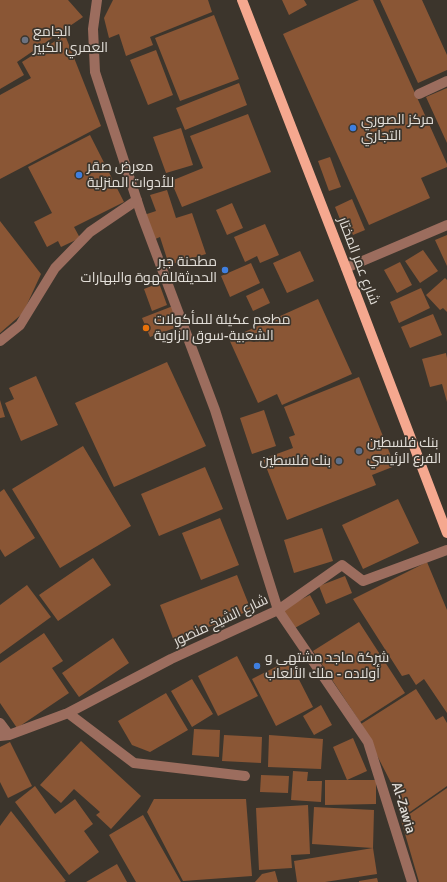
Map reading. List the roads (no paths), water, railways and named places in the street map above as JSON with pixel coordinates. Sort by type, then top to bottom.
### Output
[{"type":"main road","name":"شارع عمر المختار","points":[[242,0],[447,533]]},
{"type":"street","name":"Al-Zawia","points":[[97,0],[93,29],[95,72],[137,200],[215,410],[278,610],[368,742],[412,882]]},
{"type":"street","points":[[419,94],[447,81]]},
{"type":"street","points":[[0,341],[20,325],[55,268],[85,237],[137,200]]},
{"type":"street","points":[[346,268],[447,225]]},
{"type":"street","name":"شارع الشيخ منصور","points":[[5,736],[68,713],[171,659],[278,610],[342,565],[363,581],[447,550]]},
{"type":"street","points":[[68,713],[134,763],[245,776]]},
{"type":"street","points":[[0,723],[5,736]]},
{"type":"place","name":"الجامع العمري الكبير","points":[[25,40]]},
{"type":"place","name":"مركز الصوري التجاري","points":[[353,128]]},
{"type":"place","name":"معرض صقر للأدوات المنزلية","points":[[79,175]]},
{"type":"place","name":"مطحنة جبر الحديثةللقهوة والبهارات","points":[[225,270]]},
{"type":"place","name":"مطعم عكيلة للمأكولات الشعبية-سوق الزاوية","points":[[146,328]]},
{"type":"place","name":"بنك فلسطين الفرع الرئيسي","points":[[359,451]]},
{"type":"place","name":"بنك فلسطين","points":[[339,461]]},
{"type":"place","name":"شركة ماجد مشتهى و أولاده - ملك الألعاب","points":[[257,666]]}]
